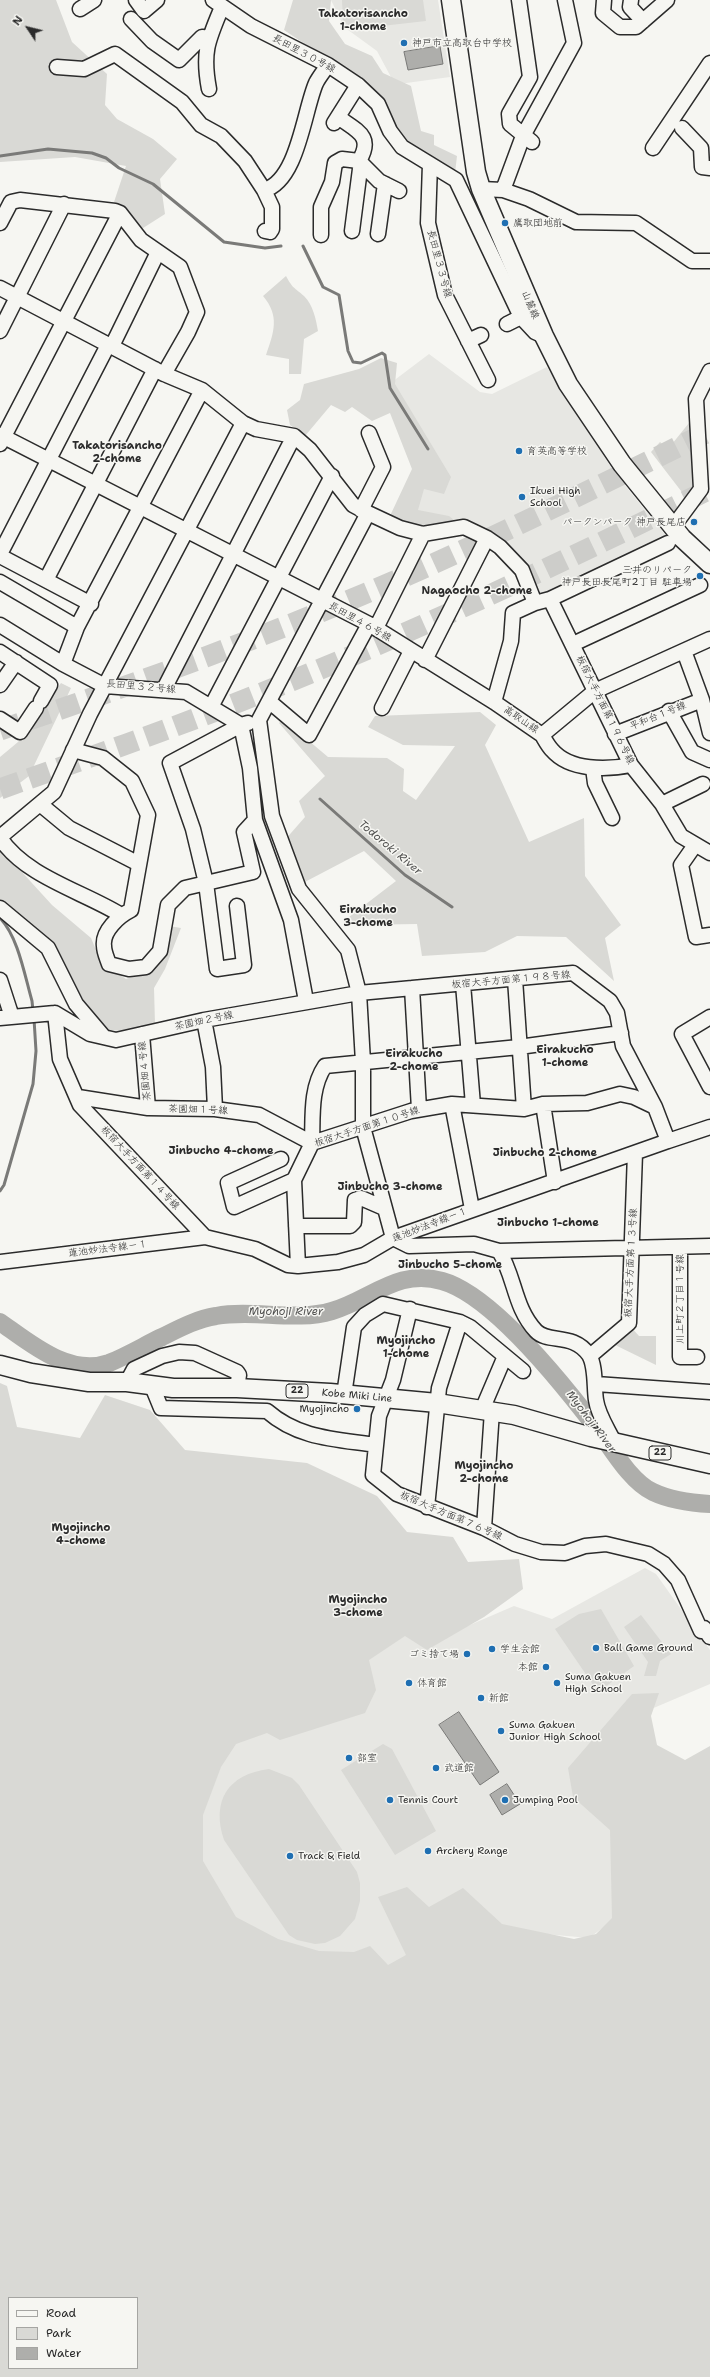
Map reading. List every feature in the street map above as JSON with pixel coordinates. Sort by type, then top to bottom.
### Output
[{"type":"main road","name":"山麓線","points":[[451,0],[476,172],[481,189],[544,336],[568,384],[671,535],[710,564]]},
{"type":"main road","name":"Kobe Miki Line","points":[[0,1365],[61,1378],[89,1382],[127,1382],[152,1386],[237,1388],[437,1403],[487,1410],[591,1437],[710,1464]]},
{"type":"street","points":[[80,9],[94,0]]},
{"type":"street","points":[[136,0],[144,11],[157,0]]},
{"type":"street","points":[[519,0],[530,77],[510,114],[510,124],[528,139]]},
{"type":"street","points":[[503,190],[574,43],[566,0]]},
{"type":"street","points":[[604,0],[603,13],[620,27],[639,24],[667,0]]},
{"type":"street","points":[[632,0],[630,7],[639,24]]},
{"type":"street","points":[[209,89],[204,66],[218,3]]},
{"type":"street","name":"長田里３０号線","points":[[218,3],[251,26],[328,65],[358,85],[378,104],[390,132],[402,147],[456,180],[521,317]]},
{"type":"street","points":[[132,19],[152,41],[179,60],[202,37],[209,38]]},
{"type":"street","points":[[57,67],[84,69],[115,54],[182,102],[206,129],[221,136],[245,161],[264,190],[272,207],[272,229],[270,232],[266,231]]},
{"type":"street","points":[[653,148],[710,62]]},
{"type":"street","points":[[264,190],[277,185],[286,170],[303,132],[306,110],[316,83],[328,65]]},
{"type":"street","points":[[352,231],[360,169],[359,161],[365,151],[366,142],[362,135],[336,120],[358,85]]},
{"type":"street","points":[[682,128],[701,148],[702,167],[710,168]]},
{"type":"street","points":[[321,235],[321,207],[332,182],[335,163],[342,159],[359,161],[385,184],[398,191]]},
{"type":"street","name":"長田里３３号線","points":[[430,164],[428,223],[445,295],[474,338],[488,380]]},
{"type":"street","points":[[378,234],[385,184]]},
{"type":"street","points":[[481,189],[503,190],[529,198],[576,222],[636,223],[692,261],[710,261]]},
{"type":"street","points":[[0,222],[11,202],[20,200],[64,204],[120,213],[141,240],[180,267],[197,312],[188,332],[159,372],[96,485],[46,580]]},
{"type":"street","points":[[0,331],[64,204]]},
{"type":"street","points":[[120,213],[1,439],[49,461],[232,556],[323,601],[383,467],[369,433]]},
{"type":"street","points":[[91,604],[0,555],[158,252]]},
{"type":"street","points":[[0,288],[159,372],[202,390],[243,423],[256,429],[294,436],[310,450],[332,476],[353,505],[364,511],[400,528],[423,534],[464,527],[487,538],[500,547],[522,570],[534,603]]},
{"type":"street","points":[[507,324],[521,317],[535,332],[544,336]]},
{"type":"street","points":[[494,702],[511,641],[513,613],[534,603],[550,599],[671,535],[701,489],[696,399],[710,371]]},
{"type":"street","points":[[63,664],[77,628],[91,604],[202,390]]},
{"type":"street","points":[[122,915],[98,901],[27,867],[0,838],[54,792],[105,686],[243,423]]},
{"type":"street","points":[[164,689],[294,436]]},
{"type":"street","points":[[211,707],[332,476]]},
{"type":"street","points":[[270,702],[309,735],[423,534]]},
{"type":"street","points":[[425,660],[487,538]]},
{"type":"street","points":[[0,582],[77,628]]},
{"type":"street","points":[[573,644],[700,585]]},
{"type":"street","name":"板宿大手方面第１９６号線","points":[[550,599],[631,765],[662,804],[681,836],[695,845]]},
{"type":"street","name":"長田里４６号線","points":[[259,720],[323,601],[372,626],[494,702]]},
{"type":"street","name":"長田里３２号線","points":[[0,625],[63,664],[105,686],[164,689],[186,692],[241,725]]},
{"type":"street","points":[[542,735],[594,691],[710,639]]},
{"type":"street","points":[[382,708],[411,651]]},
{"type":"street","points":[[684,651],[702,700],[710,733]]},
{"type":"street","points":[[0,652],[50,685],[20,732],[1,722]]},
{"type":"street","points":[[0,685],[16,662]]},
{"type":"street","name":"平和台１号線","points":[[615,734],[668,711],[702,700]]},
{"type":"street","name":"高取山線","points":[[494,702],[542,735],[553,751],[569,761],[593,768],[611,769],[631,765]]},
{"type":"street","points":[[668,711],[692,752],[710,760]]},
{"type":"street","points":[[237,906],[244,965],[217,969],[206,883],[193,829],[170,762],[241,725],[259,720],[272,816],[299,890],[348,950],[358,993],[363,1062],[364,1127],[393,1238],[409,1246],[474,1244],[499,1251],[680,1248],[710,1246]]},
{"type":"street","points":[[241,725],[250,768],[255,820],[291,920],[306,1001]]},
{"type":"street","points":[[73,750],[103,758],[132,781],[148,815],[131,910],[111,924],[103,945],[109,964],[129,969],[146,967],[160,951],[168,905],[185,888],[253,872],[244,832],[255,820]]},
{"type":"street","points":[[593,768],[595,783],[612,818]]},
{"type":"street","points":[[662,804],[703,784]]},
{"type":"street","points":[[40,804],[70,828],[139,864]]},
{"type":"street","points":[[709,852],[695,845],[681,865],[696,937],[710,935]]},
{"type":"street","points":[[0,908],[48,948],[76,1004],[104,1037]]},
{"type":"street","name":"板宿大手方面第１９８号線","points":[[358,993],[573,973],[610,1001],[617,1013],[623,1046],[655,1107]]},
{"type":"street","points":[[515,979],[524,1109]]},
{"type":"street","points":[[0,980],[6,1018],[55,1013]]},
{"type":"street","points":[[463,984],[473,1105]]},
{"type":"street","points":[[412,988],[419,1109]]},
{"type":"street","name":"茶園畑２号線","points":[[55,1013],[90,1034],[116,1040],[204,1020],[358,993]]},
{"type":"street","name":"板宿大手方面第１４号線","points":[[55,1013],[60,1059],[78,1097],[80,1105],[205,1237]]},
{"type":"street","points":[[708,1080],[682,1034],[710,1017]]},
{"type":"street","points":[[204,1020],[213,1067],[215,1109]]},
{"type":"street","points":[[312,1144],[315,1089],[319,1075],[326,1066],[520,1047],[621,1033]]},
{"type":"street","name":"茶園畑４号線","points":[[142,1034],[148,1108]]},
{"type":"street","name":"板宿大手方面第１０号線","points":[[298,1266],[294,1180],[312,1144],[419,1109],[452,1104],[524,1109],[543,1104],[587,1103],[620,1094],[634,1097],[655,1107]]},
{"type":"street","name":"茶園畑１号線","points":[[78,1097],[148,1108],[215,1109],[258,1115],[312,1144]]},
{"type":"street","points":[[452,1104],[472,1209]]},
{"type":"street","points":[[543,1104],[555,1182]]},
{"type":"street","points":[[655,1107],[668,1141],[710,1127]]},
{"type":"street","name":"蓮池妙法寺線－１","points":[[0,1262],[205,1237],[255,1249],[288,1265],[298,1266],[338,1262],[364,1255],[393,1238],[472,1209],[555,1182],[668,1141]]},
{"type":"street","name":"板宿大手方面第１３号線","points":[[590,1356],[629,1322],[633,1248],[635,1153]]},
{"type":"street","points":[[281,1159],[228,1183],[234,1207],[294,1180]]},
{"type":"street","points":[[296,1226],[350,1226],[354,1222],[355,1200],[361,1198],[384,1208]]},
{"type":"street","name":"川上町２丁目１号線","points":[[680,1248],[680,1357],[697,1357]]},
{"type":"street","points":[[499,1251],[508,1265],[522,1313],[537,1332],[548,1337],[570,1339],[590,1356],[596,1384],[596,1400],[612,1442]]},
{"type":"street","points":[[344,1395],[354,1327],[365,1315],[383,1304],[410,1309],[460,1322],[470,1327],[523,1371]]},
{"type":"street","name":"板宿大手方面第７６号線","points":[[410,1309],[392,1380],[378,1416],[373,1475],[397,1494],[484,1528],[515,1544],[541,1552],[565,1553],[585,1546],[606,1544],[648,1554],[664,1564],[678,1580],[701,1631],[704,1628],[710,1637]]},
{"type":"street","points":[[427,1507],[439,1388],[460,1322]]},
{"type":"street","points":[[127,1382],[134,1369],[150,1361],[180,1352],[195,1353],[237,1372],[239,1375],[237,1388]]},
{"type":"street","points":[[484,1528],[487,1410],[505,1356]]},
{"type":"street","points":[[596,1384],[710,1392]]},
{"type":"street","points":[[152,1386],[160,1408],[267,1411],[278,1420],[299,1432],[376,1445]]},
{"type":"shaded area","name":"神戸市立高取台中学校","points":[[331,0],[438,0],[450,77],[399,84],[392,79],[377,51],[344,27]]},
{"type":"shaded area","name":"Ikuei High School","points":[[429,354],[480,392],[492,394],[547,367],[614,472],[667,537],[537,600],[525,568],[465,523],[399,523],[429,450],[392,382]]},
{"type":"shaded area","points":[[645,1568],[656,1574],[710,1650],[710,1684],[609,1727],[617,1826],[612,1921],[589,1938],[478,1928],[387,1982],[237,1936],[185,1833],[207,1761],[357,1657],[399,1624],[428,1643],[514,1606],[552,1619]]},
{"type":"green space","points":[[0,0],[56,0],[72,42],[107,74],[105,105],[117,119],[153,139],[177,159],[160,179],[165,214],[140,230],[114,202],[126,166],[75,157],[0,162]]},
{"type":"green space","points":[[293,0],[331,0],[329,21],[345,44],[372,56],[383,73],[411,86],[421,131],[434,135],[434,145],[457,156],[455,173],[396,134],[339,67],[284,30]]},
{"type":"green space","points":[[342,0],[423,0],[426,21],[355,29],[343,22]]},
{"type":"green space","points":[[286,276],[292,286],[304,296],[310,304],[318,331],[304,339],[301,374],[289,374],[289,359],[266,355],[273,331],[274,317],[272,310],[263,296]]},
{"type":"green space","points":[[381,358],[397,363],[395,384],[451,477],[444,494],[424,489],[418,510],[449,516],[460,525],[423,531],[389,518],[412,469],[390,413],[372,421],[352,407],[345,412],[331,405],[305,436],[290,425],[287,410],[300,400],[304,384],[359,369]]},
{"type":"green space","points":[[693,418],[697,487],[688,500],[651,452],[660,442],[668,449]]},
{"type":"green space","points":[[61,683],[71,688],[29,776],[0,798],[0,757],[18,742]]},
{"type":"green space","points":[[480,712],[496,725],[485,745],[529,842],[584,818],[585,876],[621,925],[605,938],[614,981],[566,937],[517,936],[485,952],[422,956],[417,924],[355,925],[349,917],[396,881],[364,851],[301,884],[284,841],[305,817],[299,801],[325,776],[279,723],[283,719],[328,757],[387,758],[404,769],[403,791],[416,800],[455,746],[403,745],[368,727],[375,716]]},
{"type":"green space","points":[[0,848],[52,905],[91,938],[101,962],[126,979],[147,972],[169,926],[181,928],[165,969],[154,988],[155,1024],[124,1031],[109,1030],[85,1003],[53,944],[0,900]]},
{"type":"green space","points":[[630,1326],[639,1336],[656,1336],[656,1365],[611,1343]]},
{"type":"green space","points":[[0,1383],[7,1386],[17,1427],[80,1438],[105,1395],[150,1410],[185,1450],[307,1463],[377,1496],[407,1532],[453,1537],[468,1562],[519,1559],[523,1589],[484,1617],[427,1650],[405,1636],[369,1660],[376,1690],[365,1713],[280,1740],[267,1733],[236,1744],[221,1767],[203,1815],[203,1861],[236,1917],[278,1939],[319,1951],[354,1952],[370,1946],[388,1965],[406,1955],[378,1897],[407,1887],[429,1907],[463,1888],[502,1924],[574,1939],[596,1934],[612,1918],[610,1830],[573,1797],[568,1768],[632,1694],[659,1693],[651,1716],[657,1745],[685,1760],[710,1746],[710,2377],[0,2377]]},
{"type":"green space","name":"Ball Game Ground","points":[[601,1609],[634,1666],[598,1692],[555,1629],[579,1614]]},
{"type":"green space","points":[[641,1615],[671,1654],[660,1661],[656,1676],[644,1676],[648,1662],[624,1627]]},
{"type":"green space","name":"Tennis Court","points":[[383,1744],[392,1749],[436,1831],[395,1855],[341,1770]]},
{"type":"green space","name":"Track & Field","points":[[269,1769],[292,1778],[299,1785],[357,1872],[360,1883],[360,1901],[355,1919],[340,1936],[325,1943],[315,1944],[297,1940],[289,1935],[224,1840],[220,1813],[226,1792],[233,1783],[243,1777],[255,1772]]},
{"type":"water","points":[[440,46],[443,64],[408,70],[404,52]]},
{"type":"water","points":[[459,1712],[499,1772],[480,1785],[439,1725]]},
{"type":"water","name":"Jumping Pool","points":[[507,1784],[520,1804],[502,1815],[490,1795]]},
{"type":"waterway","points":[[0,156],[48,149],[92,153],[106,158],[119,168],[153,184],[224,242],[265,248],[281,246]]},
{"type":"waterway","points":[[303,246],[323,287],[339,295],[348,351],[353,362],[361,363],[382,353],[385,355],[390,388],[428,449]]},
{"type":"waterway","name":"Todoroki River","points":[[320,799],[405,875],[452,907]]},
{"type":"waterway","points":[[0,918],[12,935],[16,946],[24,969],[33,1011]]},
{"type":"waterway","points":[[0,1191],[4,1185],[33,1084],[36,1051],[34,1019]]},
{"type":"waterway","name":"Myohoji River","points":[[0,1322],[51,1356],[65,1362],[94,1366],[109,1363],[182,1327],[209,1317],[230,1314],[289,1316],[318,1314],[346,1306],[398,1282],[426,1278],[442,1281],[462,1290],[483,1304],[527,1345],[567,1391],[598,1430],[622,1464],[637,1481],[653,1492],[666,1497],[688,1502],[710,1504]]},
{"type":"tunnel","points":[[0,730],[201,659],[350,600],[438,562],[710,431]]},
{"type":"tunnel","points":[[0,789],[198,718],[349,657],[471,604],[710,489]]},
{"type":"place","name":"神戸市立高取台中学校","points":[[404,43]]},
{"type":"place","name":"鷹取団地前","points":[[505,223]]},
{"type":"place","name":"育英高等学校","points":[[519,451]]},
{"type":"place","name":"Ikuei High School","points":[[522,497]]},
{"type":"place","name":"パークンパーク 神戸長尾店","points":[[694,522]]},
{"type":"place","name":"三井のリパーク 神戸長田長尾町2丁目 駐車場","points":[[700,576]]},
{"type":"place","name":"Myojincho","points":[[357,1409]]},
{"type":"place","name":"Ball Game Ground","points":[[596,1648]]},
{"type":"place","name":"学生会館","points":[[492,1649]]},
{"type":"place","name":"ゴミ捨て場","points":[[467,1654]]},
{"type":"place","name":"本館","points":[[546,1667]]},
{"type":"place","name":"体育館","points":[[409,1683]]},
{"type":"place","name":"Suma Gakuen High School","points":[[557,1683]]},
{"type":"place","name":"新館","points":[[481,1698]]},
{"type":"place","name":"Suma Gakuen Junior High School","points":[[501,1731]]},
{"type":"place","name":"部室","points":[[349,1758]]},
{"type":"place","name":"武道館","points":[[436,1768]]},
{"type":"place","name":"Tennis Court","points":[[390,1800]]},
{"type":"place","name":"Jumping Pool","points":[[505,1800]]},
{"type":"place","name":"Archery Range","points":[[428,1851]]},
{"type":"place","name":"Track & Field","points":[[290,1856]]},
{"type":"district","name":"Takatorisancho 1-chome","points":[[363,20]]},
{"type":"district","name":"Takatorisancho 2-chome","points":[[117,452]]},
{"type":"district","name":"Nagaocho 2-chome","points":[[477,591]]},
{"type":"district","name":"Eirakucho 3-chome","points":[[368,916]]},
{"type":"district","name":"Eirakucho 1-chome","points":[[565,1056]]},
{"type":"district","name":"Eirakucho 2-chome","points":[[414,1060]]},
{"type":"district","name":"Jinbucho 4-chome","points":[[221,1151]]},
{"type":"district","name":"Jinbucho 2-chome","points":[[545,1153]]},
{"type":"district","name":"Jinbucho 3-chome","points":[[390,1187]]},
{"type":"district","name":"Jinbucho 1-chome","points":[[548,1223]]},
{"type":"district","name":"Jinbucho 5-chome","points":[[450,1265]]},
{"type":"district","name":"Myojincho 1-chome","points":[[406,1347]]},
{"type":"district","name":"Myojincho 2-chome","points":[[484,1472]]},
{"type":"district","name":"Myojincho 4-chome","points":[[81,1534]]},
{"type":"district","name":"Myojincho 3-chome","points":[[358,1606]]}]
